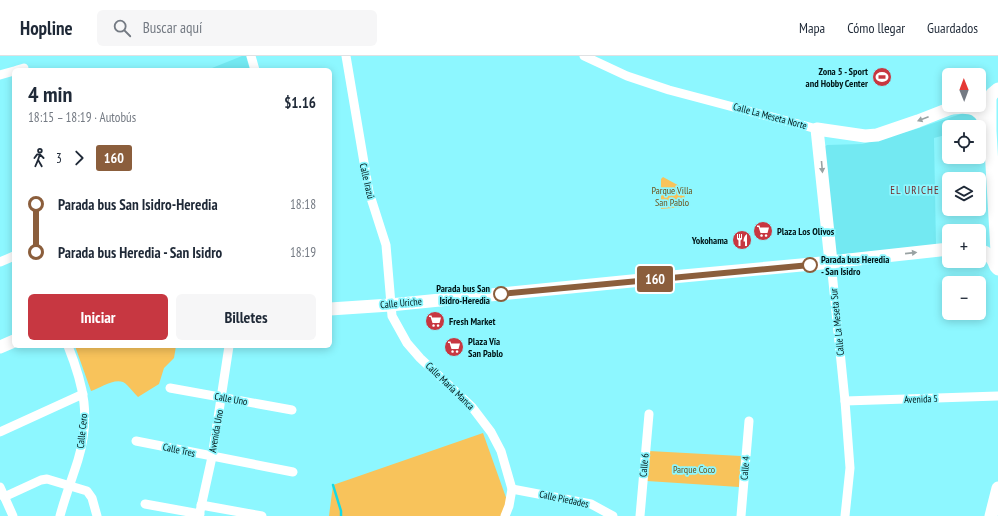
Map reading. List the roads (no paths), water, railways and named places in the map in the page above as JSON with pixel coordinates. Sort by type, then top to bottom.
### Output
[{"type":"main road","points":[[986,93],[998,88]]},
{"type":"main road","points":[[998,88],[990,98],[990,131],[998,269]]},
{"type":"main road","name":"Calle La Meseta Norte","points":[[817,129],[865,136],[877,135],[942,112]]},
{"type":"main road","points":[[979,112],[990,131]]},
{"type":"main road","name":"Calle La Meseta Sur","points":[[817,129],[831,262]]},
{"type":"main road","points":[[820,151],[826,139],[865,136]]},
{"type":"main road","points":[[986,241],[991,237],[995,227]]},
{"type":"main road","points":[[829,249],[833,256],[845,260]]},
{"type":"main road","name":"Calle Uriche","points":[[332,309],[390,305],[942,250]]},
{"type":"main road","points":[[986,252],[993,259],[998,272]]},
{"type":"main road","points":[[0,347],[12,342]]},
{"type":"main road","points":[[991,516],[998,488]]},
{"type":"street","points":[[251,56],[254,68]]},
{"type":"street","name":"Calle Irazú","points":[[346,56],[369,192],[386,245],[390,305]]},
{"type":"street","name":"Calle La Meseta Norte","points":[[584,56],[627,76],[669,90],[817,129]]},
{"type":"street","points":[[1,72],[12,71]]},
{"type":"street","points":[[0,262],[12,257]]},
{"type":"street","name":"Calle La Meseta Sur","points":[[831,262],[850,468],[845,516]]},
{"type":"street","name":"Calle María Manca","points":[[390,305],[392,316],[407,343],[420,358],[472,406],[491,432],[501,451],[512,489],[509,506],[504,516]]},
{"type":"street","name":"Calle Cero","points":[[60,516],[78,460],[85,423],[83,394],[77,370],[69,348]]},
{"type":"street","name":"Avenida Uno","points":[[200,512],[212,456],[229,348]]},
{"type":"street","name":"Calle Uno","points":[[170,388],[292,410]]},
{"type":"street","points":[[0,432],[83,394]]},
{"type":"street","name":"Avenida 5","points":[[845,401],[998,396]]},
{"type":"street","name":"Calle 6","points":[[640,516],[649,414]]},
{"type":"street","name":"Calle 4","points":[[741,516],[749,421]]},
{"type":"street","name":"Calle Tres","points":[[136,441],[293,472]]},
{"type":"street","points":[[4,497],[46,479],[86,491],[92,498],[97,516]]},
{"type":"street","points":[[0,487],[13,516]]},
{"type":"street","name":"Calle Piedades","points":[[512,489],[591,504],[613,516]]},
{"type":"street","points":[[145,504],[200,512],[262,516]]},
{"type":"waterway","points":[[333,485],[341,511],[341,516]]},
{"type":"place","name":"Zona 5 - Sport and Hobby Center","points":[[882,77]]},
{"type":"place","name":"Plaza Los Olivos","points":[[763,231]]},
{"type":"place","name":"Yokohama","points":[[742,240]]},
{"type":"place","name":"Parada bus Heredia - San Isidro","points":[[810,265]]},
{"type":"place","name":"Parada bus San Isidro-Heredia","points":[[501,294]]},
{"type":"place","name":"Fresh Market","points":[[435,321]]},
{"type":"place","name":"Plaza Vía San Pablo","points":[[454,347]]},
{"type":"district","name":"EL URICHE","points":[[915,190]]},
{"type":"park label","name":"Parque Villa San Pablo","points":[[672,196]]},
{"type":"park label","name":"Parque Coco","points":[[694,469]]}]
